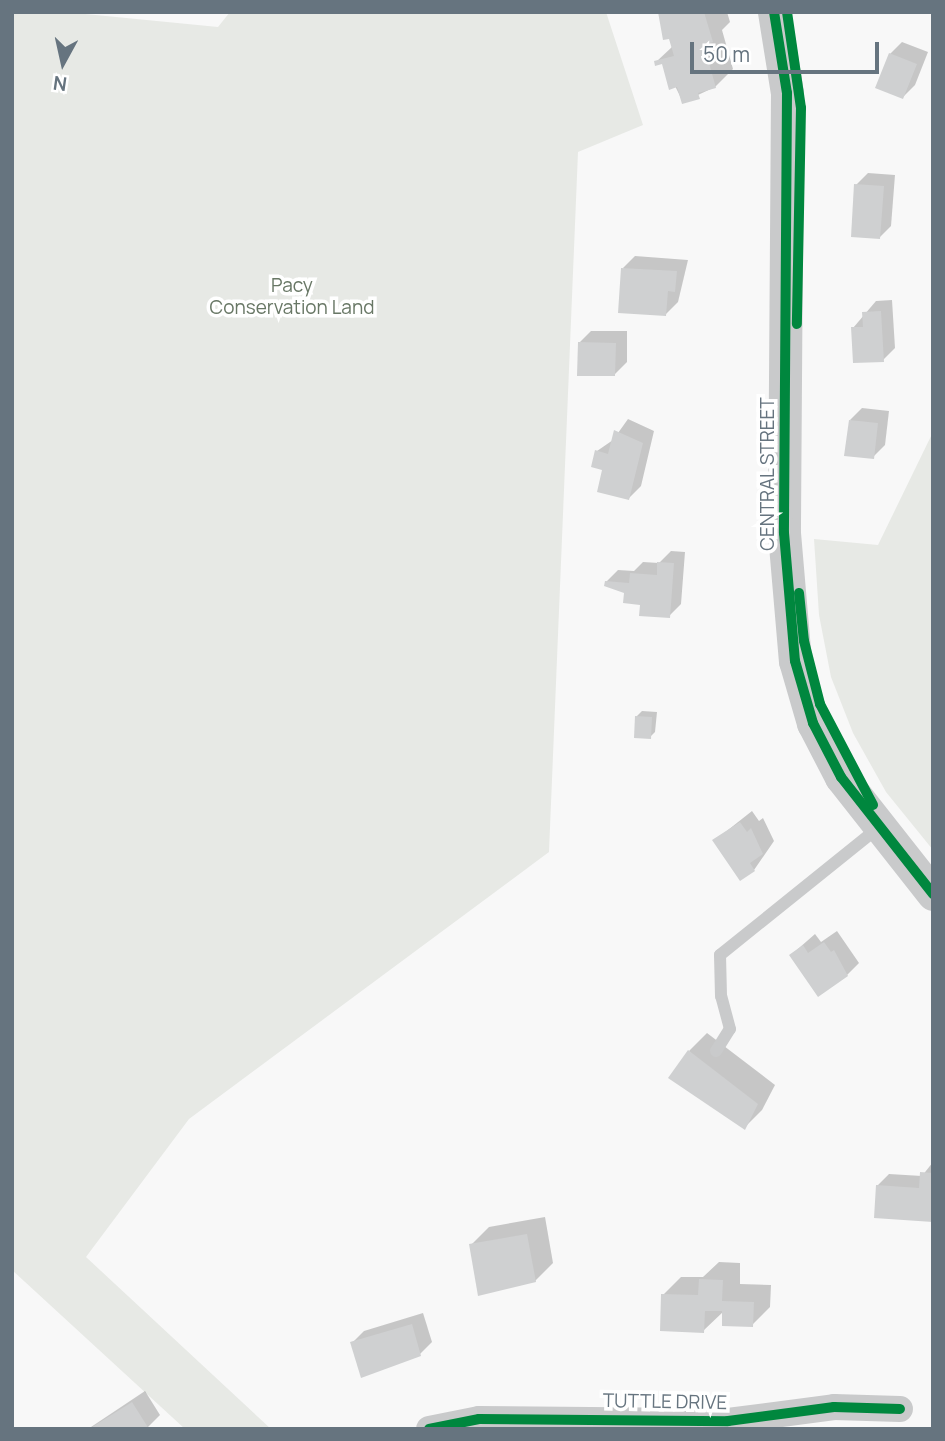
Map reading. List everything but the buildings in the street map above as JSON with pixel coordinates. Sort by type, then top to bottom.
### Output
[{"type":"street","name":"CENTRAL STREET","points":[[774,12],[787,93],[784,533],[789,624],[813,723],[841,777],[878,828],[933,894]]},
{"type":"street","name":"TUTTLE DRIVE","points":[[429,1429],[479,1419],[675,1424],[728,1421],[834,1408],[900,1409]]},
{"type":"lane","points":[[716,1051],[730,1029],[722,996],[720,955],[878,828]]},
{"type":"green space","name":"Pacy Conservation Land","points":[[12,12],[65,12],[218,27],[230,12],[606,12],[643,125],[578,152],[549,852],[189,1119],[86,1257],[271,1429],[185,1429],[12,1270]]},
{"type":"green space","points":[[933,432],[933,850],[886,792],[853,733],[831,677],[819,615],[814,539],[878,545]]},
{"type":"cycle path","points":[[774,12],[787,93],[784,533],[795,661],[813,723],[841,777],[933,894]]},
{"type":"cycle path","points":[[787,12],[801,108],[797,324]]},
{"type":"cycle path","points":[[799,593],[804,641],[820,704],[873,805]]},
{"type":"cycle path","points":[[429,1429],[479,1419],[728,1421],[834,1407],[900,1409]]}]
